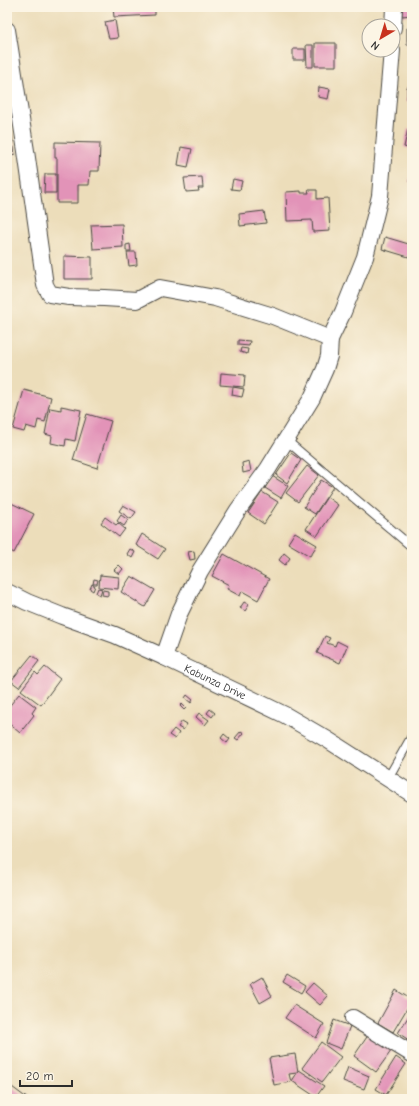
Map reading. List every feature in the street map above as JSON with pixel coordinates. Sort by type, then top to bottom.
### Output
[{"type":"street","points":[[393,18],[394,7]]},
{"type":"street","points":[[7,31],[45,285],[50,294],[69,297],[137,300],[160,288],[215,298],[273,316],[330,339]]},
{"type":"street","points":[[164,657],[180,614],[200,571],[238,510],[268,469],[312,398],[325,369],[329,356],[330,339],[343,312],[365,257],[380,196],[391,58]]},
{"type":"street","name":"Kabunza Drive","points":[[7,592],[41,607],[115,635],[285,715],[328,740],[412,794]]},
{"type":"street","points":[[353,1018],[412,1054]]},
{"type":"lane","points":[[286,440],[412,547]]},
{"type":"lane","points":[[388,778],[412,736]]},
{"type":"building","points":[[113,7],[155,7],[155,15],[114,17]]},
{"type":"building","points":[[402,7],[412,7],[412,15],[402,16]]},
{"type":"building","points":[[115,20],[118,38],[109,39],[105,22]]},
{"type":"building","points":[[407,28],[412,28],[412,45],[407,45]]},
{"type":"building","points":[[315,43],[336,43],[336,66],[315,66]]},
{"type":"building","points":[[306,45],[313,45],[313,67],[307,67]]},
{"type":"building","points":[[293,49],[305,49],[305,60],[293,60]]},
{"type":"building","points":[[319,87],[330,89],[328,99],[318,97]]},
{"type":"building","points":[[407,87],[412,87],[412,102],[407,101]]},
{"type":"building","points":[[7,126],[10,126],[15,154],[7,156]]},
{"type":"building","points":[[408,129],[412,130],[412,149],[404,147]]},
{"type":"building","points":[[55,142],[100,143],[99,171],[90,171],[89,185],[78,185],[78,203],[57,203],[57,158],[55,158]]},
{"type":"building","points":[[181,147],[192,149],[188,167],[178,165]]},
{"type":"building","points":[[411,172],[412,182],[409,182]]},
{"type":"building","points":[[45,174],[56,174],[56,193],[44,193]]},
{"type":"building","points":[[202,177],[203,188],[198,188],[199,191],[186,192],[184,178]]},
{"type":"building","points":[[233,179],[242,181],[240,190],[231,189]]},
{"type":"building","points":[[308,190],[317,190],[317,199],[328,198],[330,231],[313,232],[312,220],[287,221],[286,192],[301,191],[301,193],[309,193]]},
{"type":"building","points":[[264,211],[266,223],[240,226],[239,214]]},
{"type":"building","points":[[122,224],[123,247],[93,249],[91,225]]},
{"type":"building","points":[[385,237],[412,245],[412,258],[382,249]]},
{"type":"building","points":[[130,244],[131,251],[126,251],[126,245]]},
{"type":"building","points":[[127,252],[136,252],[137,265],[129,266]]},
{"type":"building","points":[[64,256],[92,257],[92,279],[64,279]]},
{"type":"building","points":[[238,340],[250,341],[249,346],[238,345]]},
{"type":"building","points":[[241,348],[248,349],[247,354],[240,352]]},
{"type":"building","points":[[221,373],[245,375],[244,387],[220,385]]},
{"type":"building","points":[[233,387],[244,389],[242,397],[232,395]]},
{"type":"building","points":[[24,390],[51,397],[45,422],[38,420],[36,429],[26,426],[24,432],[13,429]]},
{"type":"building","points":[[61,406],[81,410],[75,441],[66,439],[65,446],[51,443],[52,436],[45,434],[50,408],[61,410]]},
{"type":"building","points":[[87,414],[111,421],[97,468],[73,460]]},
{"type":"building","points":[[291,453],[301,460],[287,483],[276,475]]},
{"type":"building","points":[[249,461],[251,471],[243,473],[242,463]]},
{"type":"building","points":[[307,466],[319,475],[298,502],[286,493]]},
{"type":"building","points":[[272,476],[288,486],[281,498],[265,488]]},
{"type":"building","points":[[321,480],[333,487],[315,514],[304,507]]},
{"type":"building","points":[[262,492],[278,502],[264,524],[248,513]]},
{"type":"building","points":[[327,497],[338,505],[317,536],[306,529]]},
{"type":"building","points":[[7,501],[34,514],[14,553],[7,549]]},
{"type":"building","points":[[123,505],[136,512],[131,519],[119,511]]},
{"type":"building","points":[[121,515],[128,520],[124,526],[117,521]]},
{"type":"building","points":[[105,517],[116,525],[118,523],[125,529],[119,537],[101,523]]},
{"type":"building","points":[[295,532],[317,545],[310,556],[288,543]]},
{"type":"building","points":[[142,534],[165,549],[158,559],[136,545]]},
{"type":"building","points":[[130,549],[135,552],[132,558],[127,554]]},
{"type":"building","points":[[194,551],[195,559],[190,560],[188,552]]},
{"type":"building","points":[[284,553],[290,558],[285,565],[279,560]]},
{"type":"building","points":[[224,554],[269,579],[258,600],[242,591],[240,596],[227,589],[229,585],[212,576]]},
{"type":"building","points":[[119,565],[123,569],[119,574],[114,570]]},
{"type":"building","points":[[100,575],[119,577],[118,589],[99,587]]},
{"type":"building","points":[[131,576],[155,590],[145,607],[121,592]]},
{"type":"building","points":[[94,579],[98,580],[97,584],[93,584]]},
{"type":"building","points":[[92,584],[95,586],[93,591],[90,589]]},
{"type":"building","points":[[98,588],[102,589],[100,595],[96,593]]},
{"type":"building","points":[[103,590],[108,591],[108,596],[102,595]]},
{"type":"building","points":[[244,602],[249,605],[245,611],[240,608]]},
{"type":"building","points":[[325,636],[330,638],[327,643],[335,646],[337,641],[347,646],[340,663],[317,653]]},
{"type":"building","points":[[32,655],[39,661],[19,687],[11,681]]},
{"type":"building","points":[[45,667],[60,679],[41,705],[21,690],[35,672],[38,675]]},
{"type":"building","points":[[19,694],[36,707],[32,713],[34,715],[20,733],[7,722],[7,709]]},
{"type":"building","points":[[187,695],[193,700],[191,703],[185,698]]},
{"type":"building","points":[[182,704],[186,708],[184,710],[180,706]]},
{"type":"building","points":[[210,709],[215,713],[212,717],[207,713]]},
{"type":"building","points":[[199,713],[209,720],[205,725],[196,717]]},
{"type":"building","points":[[182,721],[187,724],[183,730],[178,727]]},
{"type":"building","points":[[174,729],[179,733],[175,739],[169,735]]},
{"type":"building","points":[[241,731],[244,733],[238,740],[235,738]]},
{"type":"building","points":[[224,734],[230,739],[227,743],[221,738]]},
{"type":"building","points":[[287,975],[305,986],[301,993],[283,982]]},
{"type":"building","points":[[262,977],[272,996],[260,1003],[250,984]]},
{"type":"building","points":[[313,983],[328,996],[320,1005],[305,992]]},
{"type":"building","points":[[396,990],[412,1000],[393,1032],[378,1023]]},
{"type":"building","points":[[294,1005],[324,1024],[316,1038],[285,1018]]},
{"type":"building","points":[[412,1011],[412,1042],[398,1033]]},
{"type":"building","points":[[334,1020],[350,1026],[341,1049],[326,1043]]},
{"type":"building","points":[[371,1031],[394,1047],[376,1072],[354,1056]]},
{"type":"building","points":[[321,1042],[341,1057],[322,1082],[302,1068]]},
{"type":"building","points":[[295,1054],[298,1072],[299,1070],[324,1086],[316,1097],[292,1081],[297,1073],[289,1074],[291,1082],[274,1085],[269,1058]]},
{"type":"building","points":[[396,1057],[406,1064],[386,1095],[376,1089]]},
{"type":"building","points":[[348,1067],[369,1076],[364,1089],[343,1081]]},
{"type":"building","points":[[8,1084],[28,1099],[7,1099]]}]
